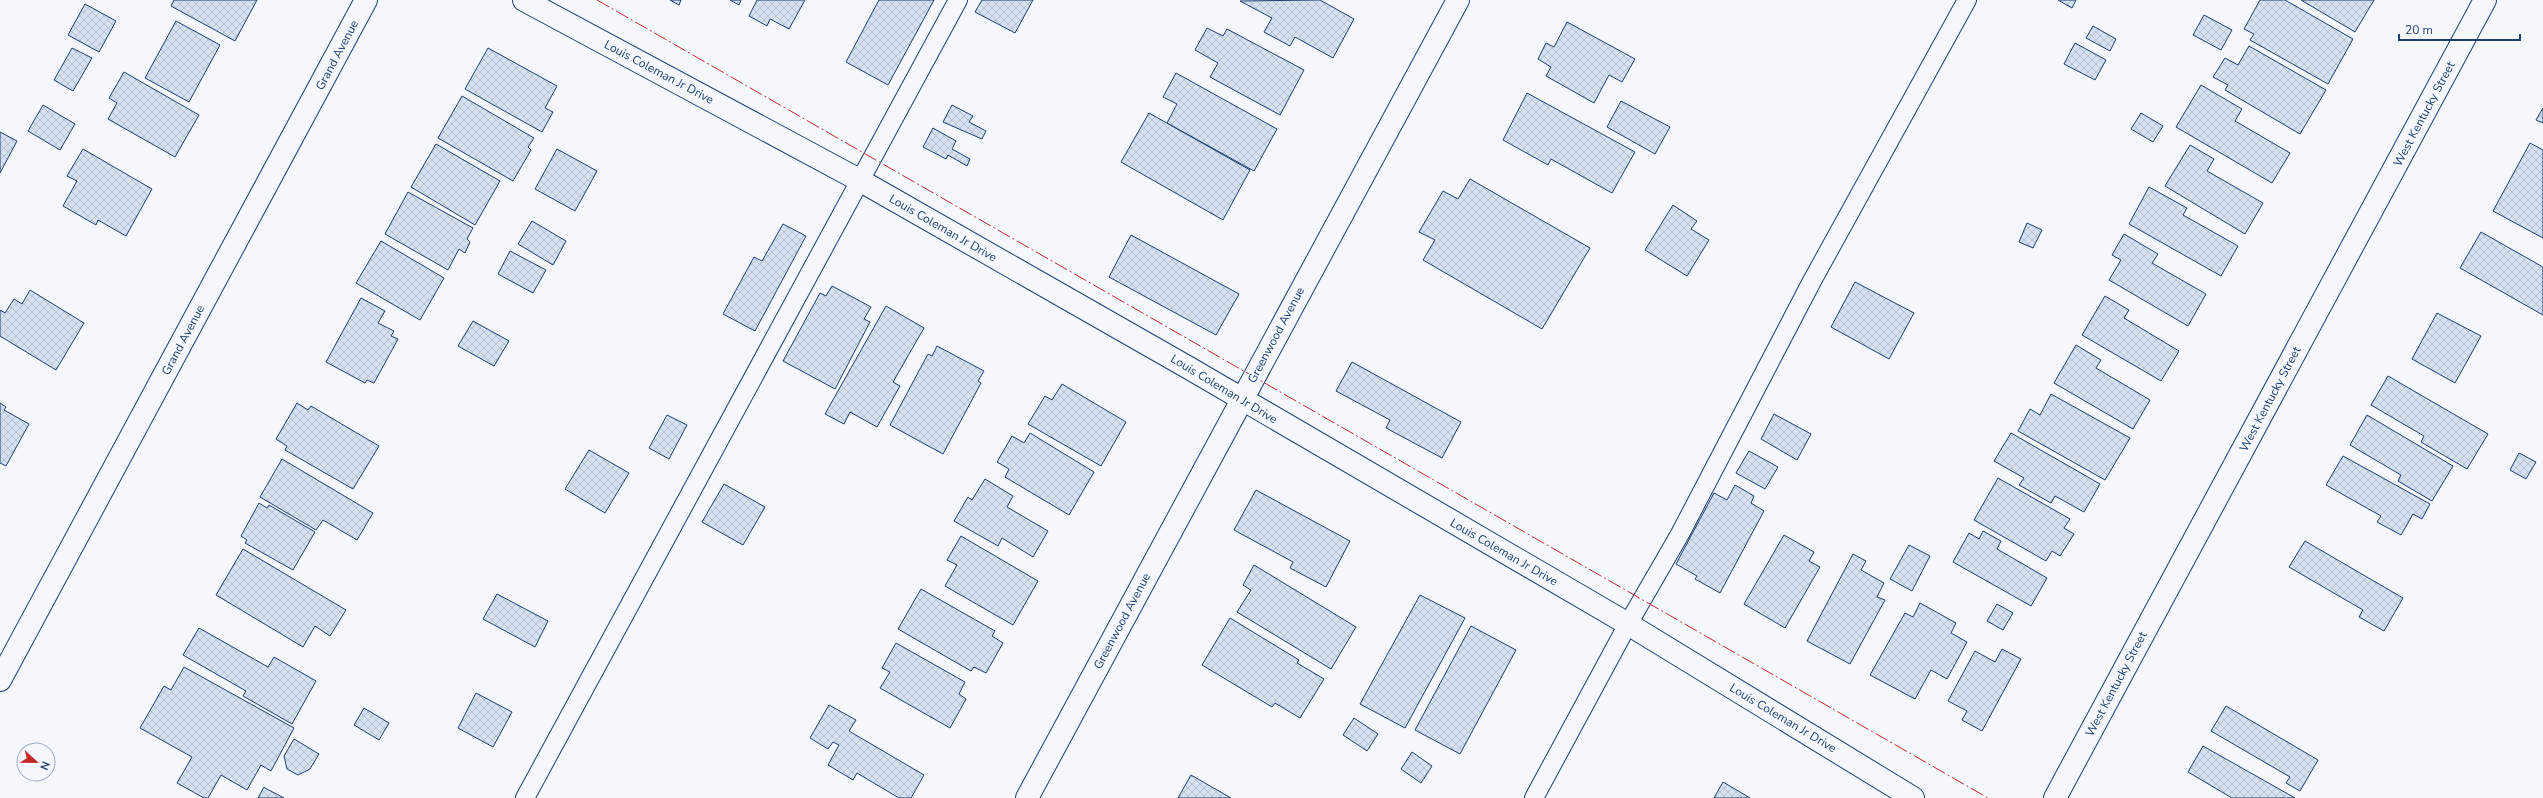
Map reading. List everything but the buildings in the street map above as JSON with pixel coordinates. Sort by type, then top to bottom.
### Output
[{"type":"street","name":"Grand Avenue","points":[[0,680],[366,0]]},
{"type":"street","name":"Louis Coleman Jr Drive","points":[[524,0],[861,181],[1628,624],[1913,798]]},
{"type":"street","name":"Greenwood Avenue","points":[[1027,798],[1458,0]]},
{"type":"street","name":"West Kentucky Street","points":[[2055,798],[2485,0]]},
{"type":"lane","points":[[525,798],[958,0]]},
{"type":"lane","points":[[1534,798],[1628,624],[1680,534],[1812,280],[1967,0]]},
{"type":"power","points":[[597,0],[1988,798]]}]
